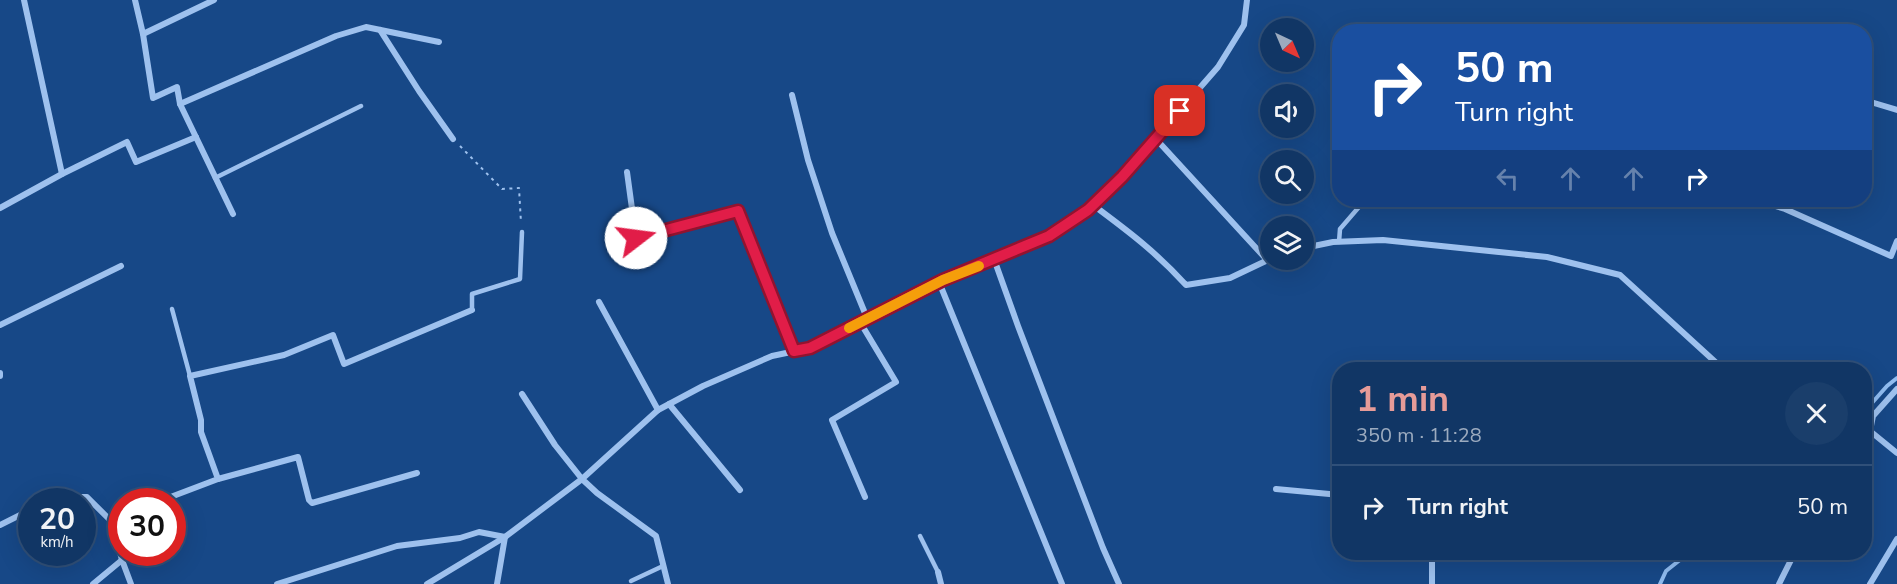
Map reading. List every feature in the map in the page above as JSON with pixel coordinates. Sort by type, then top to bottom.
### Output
[{"type":"street","points":[[24,0],[62,174]]},
{"type":"street","points":[[135,0],[153,98],[177,87],[180,104],[233,214]]},
{"type":"street","points":[[143,34],[214,0]]},
{"type":"street","points":[[427,584],[505,537],[582,479],[658,410],[703,386],[772,356],[810,348],[939,282],[1049,236],[1093,205],[1122,177],[1218,67],[1244,25],[1247,0]]},
{"type":"street","points":[[180,104],[336,36],[366,27],[439,42]]},
{"type":"street","points":[[380,30],[453,139]]},
{"type":"street","points":[[792,95],[808,160],[832,232],[867,318]]},
{"type":"street","points":[[1872,102],[1897,110]]},
{"type":"street","points":[[0,208],[127,142],[136,162],[196,137]]},
{"type":"street","points":[[1156,139],[1260,249]]},
{"type":"street","points":[[627,172],[636,238],[738,211],[794,351]]},
{"type":"street","points":[[1093,205],[1155,253],[1186,285],[1230,278],[1260,263]]},
{"type":"street","points":[[1779,207],[1891,256],[1897,241]]},
{"type":"street","points":[[1314,246],[1339,242],[1383,240],[1547,257],[1620,276],[1715,362]]},
{"type":"street","points":[[994,259],[1082,493],[1119,584]]},
{"type":"street","points":[[0,325],[121,266]]},
{"type":"street","points":[[939,282],[1062,584]]},
{"type":"street","points":[[599,302],[658,410]]},
{"type":"street","points":[[218,479],[201,432],[201,420],[190,376],[284,355],[333,335],[344,364],[471,310]]},
{"type":"street","points":[[860,322],[896,382],[832,420],[865,497]]},
{"type":"street","points":[[1872,421],[1873,416],[1897,389]]},
{"type":"street","points":[[522,394],[555,445],[582,479],[597,493],[656,536],[668,584]]},
{"type":"street","points":[[669,404],[740,490]]},
{"type":"street","points":[[1872,433],[1897,453]]},
{"type":"street","points":[[186,491],[218,479],[298,457],[309,500],[312,503],[417,473]]},
{"type":"street","points":[[1276,489],[1332,494]]},
{"type":"street","points":[[96,506],[108,518]]},
{"type":"street","points":[[0,525],[18,516]]},
{"type":"street","points":[[279,584],[397,546],[460,538],[479,532],[505,537]]},
{"type":"street","points":[[497,584],[505,537]]},
{"type":"street","points":[[1870,584],[1897,539]]},
{"type":"street","points":[[1432,560],[1432,584]]},
{"type":"street","points":[[1779,584],[1790,560]]},
{"type":"street","points":[[93,584],[115,566]]},
{"type":"street","points":[[124,566],[131,584]]},
{"type":"street","points":[[938,572],[941,584]]},
{"type":"lane","points":[[215,178],[361,106]]},
{"type":"lane","points":[[1339,242],[1340,229],[1359,207]]},
{"type":"lane","points":[[471,310],[472,294],[520,279],[522,232]]},
{"type":"lane","points":[[172,309],[190,376]]},
{"type":"lane","points":[[920,536],[938,572]]},
{"type":"lane","points":[[631,581],[663,566]]},
{"type":"path","points":[[453,139],[502,189],[519,188],[522,232]]},
{"type":"waterway","points":[[1872,403],[1897,378]]},
{"type":"waterway","points":[[1660,584],[1666,571],[1680,560]]},
{"type":"slow traffic","points":[[849,328],[943,280],[979,266]]},
{"type":"route","points":[[636,238],[738,211],[794,351],[810,348],[943,280],[1049,236],[1088,210],[1122,177],[1180,111]]}]
